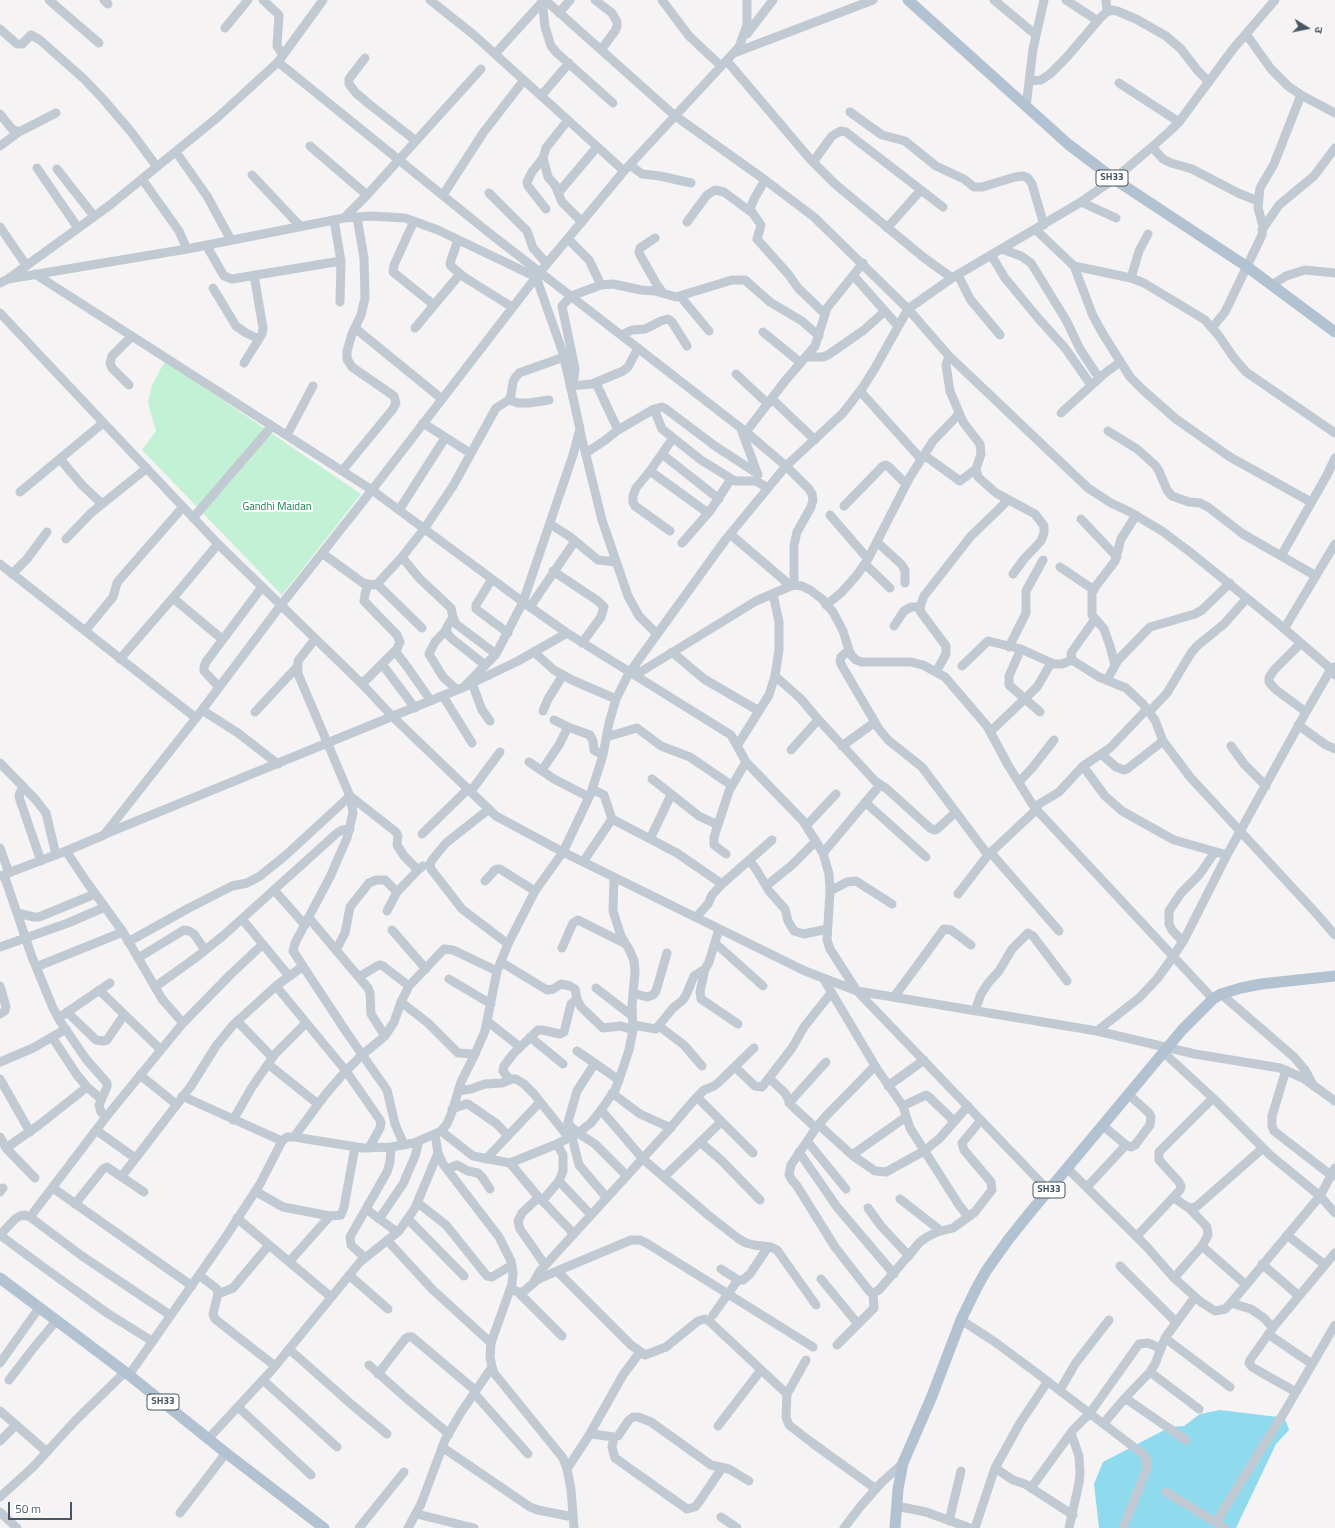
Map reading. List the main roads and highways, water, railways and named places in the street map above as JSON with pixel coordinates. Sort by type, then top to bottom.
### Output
[{"type":"main road","name":"SH33","points":[[908,0],[1068,144],[1114,179],[1246,266],[1335,332]]},
{"type":"main road","name":"SH33","points":[[895,1528],[896,1506],[903,1463],[932,1396],[961,1320],[976,1289],[995,1256],[1048,1190],[1182,1030],[1217,996],[1241,988],[1261,984],[1335,976]]},
{"type":"main road","name":"SH33","points":[[0,1278],[127,1373],[226,1453],[324,1528]]},
{"type":"water","points":[[1220,1410],[1278,1417],[1286,1421],[1289,1430],[1276,1444],[1236,1528],[1099,1528],[1094,1484],[1103,1462],[1170,1427],[1184,1426],[1200,1414]]},
{"type":"park label","name":"Gandhi Maidan","points":[[277,507]]}]
